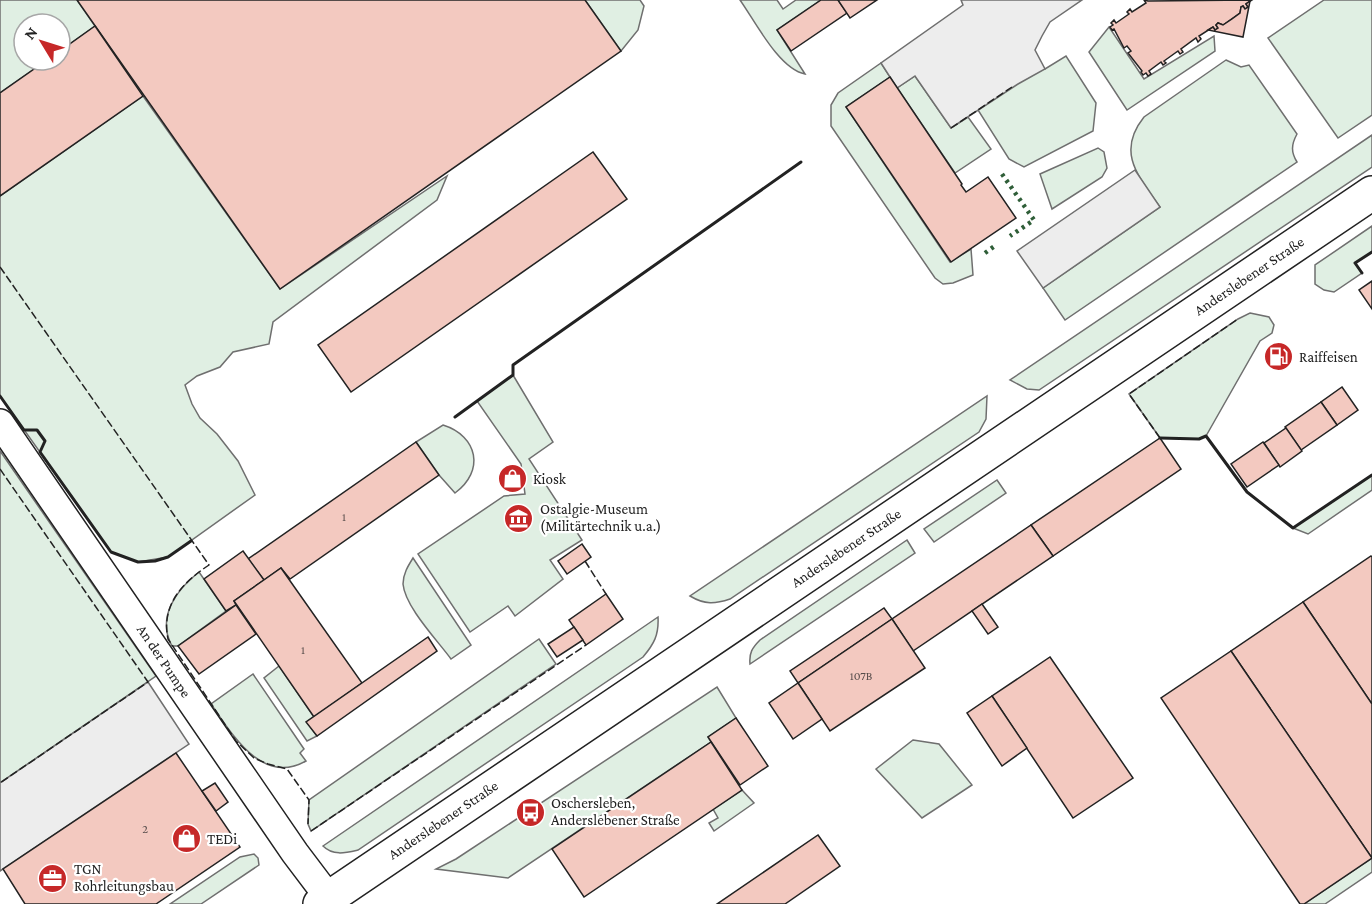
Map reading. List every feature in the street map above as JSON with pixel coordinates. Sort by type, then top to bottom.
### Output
[{"type":"main road","name":"Anderslebener Straße","points":[[324,901],[1372,193]]},
{"type":"street","name":"An der Pumpe","points":[[0,423],[295,853],[324,901]]},
{"type":"green space","points":[[0,0],[77,0],[95,26],[72,42],[72,12],[12,12],[12,72],[30,72],[0,93]]},
{"type":"green space","points":[[585,0],[640,0],[644,6],[638,30],[621,51]]},
{"type":"green space","points":[[740,0],[777,0],[783,9],[796,0],[821,0],[777,30],[805,74],[795,70],[777,54]]},
{"type":"green space","points":[[971,0],[1045,69],[1066,56],[1096,103],[1093,131],[1024,167],[1009,159],[978,110],[1012,87]]},
{"type":"green space","points":[[1324,0],[1372,0],[1372,115],[1338,138],[1268,38]]},
{"type":"green space","points":[[1109,27],[1144,79],[1214,36],[1215,51],[1127,110],[1089,52]]},
{"type":"green space","points":[[1226,60],[1241,67],[1249,65],[1297,134],[1292,148],[1297,162],[1065,320],[1043,288],[1160,207],[1138,174],[1131,153],[1132,141],[1144,117]]},
{"type":"green space","points":[[881,63],[890,77],[846,107],[950,262],[971,249],[973,275],[953,283],[943,284],[935,278],[831,126],[831,105],[838,93]]},
{"type":"green space","points":[[915,76],[951,128],[968,117],[991,149],[955,173],[897,88]]},
{"type":"green space","points":[[143,96],[280,289],[447,176],[437,200],[273,322],[269,344],[233,352],[220,367],[197,376],[185,385],[200,418],[217,434],[238,461],[255,495],[168,557],[138,562],[111,552],[0,396],[0,196]]},
{"type":"green space","points":[[1372,135],[1372,167],[1039,390],[1027,389],[1010,380]]},
{"type":"green space","points":[[1098,148],[1104,152],[1107,168],[1102,177],[1052,209],[1040,174]]},
{"type":"green space","points":[[1372,226],[1372,252],[1355,263],[1362,273],[1334,292],[1324,290],[1315,284],[1315,265]]},
{"type":"green space","points":[[1250,313],[1269,317],[1274,325],[1272,333],[1260,341],[1206,436],[1199,439],[1160,438],[1129,394]]},
{"type":"green space","name":"Ostalgie-Museum (Militärtechnik u.a.)","points":[[513,375],[553,442],[529,459],[582,540],[550,560],[563,579],[515,616],[508,606],[470,632],[418,554],[504,496],[525,494],[521,464],[477,401]]},
{"type":"green space","points":[[987,396],[986,419],[979,432],[730,599],[710,603],[690,596]]},
{"type":"green space","points":[[443,425],[464,437],[473,455],[474,465],[471,475],[455,493],[416,442]]},
{"type":"green space","points":[[0,451],[156,676],[0,783]]},
{"type":"green space","points":[[1372,475],[1372,490],[1308,534],[1293,528]]},
{"type":"green space","points":[[997,480],[1006,493],[934,542],[924,529]]},
{"type":"green space","points":[[907,540],[915,553],[750,664],[752,651],[760,640]]},
{"type":"green space","points":[[413,558],[471,645],[451,659],[416,613],[405,593],[404,577]]},
{"type":"green space","points":[[199,572],[226,611],[178,646],[172,646],[166,625],[171,605],[183,587]]},
{"type":"green space","points":[[658,617],[655,639],[643,657],[358,850],[335,852],[323,846]]},
{"type":"green space","points":[[539,639],[556,664],[311,831],[308,824],[309,800]]},
{"type":"green space","points":[[279,666],[314,717],[307,722],[317,736],[307,741],[264,678]]},
{"type":"green space","points":[[253,674],[304,749],[300,753],[306,761],[290,767],[276,767],[262,762],[239,742],[211,704]]},
{"type":"green space","points":[[717,687],[736,718],[708,737],[711,742],[508,878],[436,869],[456,859]]},
{"type":"green space","points":[[913,740],[939,744],[972,785],[922,818],[876,769]]},
{"type":"green space","points":[[742,790],[754,803],[714,831],[709,823],[718,818],[713,809]]},
{"type":"green space","points":[[254,854],[258,858],[259,865],[201,904],[170,904],[240,857]]},
{"type":"green space","points":[[1372,858],[1372,872],[1325,904],[1304,904]]},
{"type":"shaded area","points":[[961,0],[1082,0],[1050,22],[1042,36],[1035,50],[1045,69],[951,128],[915,76],[897,88],[881,63],[963,5]]},
{"type":"shaded area","points":[[1135,170],[1160,207],[1043,288],[1017,251]]},
{"type":"shaded area","points":[[148,682],[189,744],[0,871],[0,783]]},
{"type":"building","points":[[77,0],[585,0],[621,51],[280,289]]},
{"type":"building","points":[[821,0],[838,0],[847,13],[791,51],[777,30]]},
{"type":"building","points":[[838,0],[877,0],[850,18]]},
{"type":"building","points":[[1144,0],[1252,0],[1246,4],[1248,7],[1245,9],[1241,7],[1240,13],[1223,25],[1218,23],[1216,25],[1218,28],[1215,30],[1213,27],[1199,36],[1201,39],[1198,42],[1196,38],[1181,49],[1183,52],[1180,54],[1178,51],[1164,61],[1166,63],[1163,65],[1161,62],[1149,71],[1151,74],[1148,76],[1146,73],[1143,75],[1128,53],[1131,51],[1127,46],[1124,48],[1114,29],[1110,27],[1114,20],[1116,23],[1129,14],[1127,12],[1130,9],[1132,12],[1146,3]]},
{"type":"building","points":[[1250,1],[1243,37],[1208,30],[1213,27],[1215,30],[1218,28],[1216,25],[1218,23],[1223,25],[1232,19],[1240,13],[1241,7],[1245,9],[1248,7],[1246,4]]},
{"type":"building","points":[[95,26],[143,96],[0,196],[0,93],[30,72],[72,72],[72,42]]},
{"type":"building","points":[[890,77],[966,192],[988,177],[1016,218],[951,262],[846,107]]},
{"type":"building","points":[[593,152],[627,199],[351,392],[318,345]]},
{"type":"building","points":[[1372,281],[1372,309],[1359,290]]},
{"type":"building","points":[[1342,387],[1358,410],[1337,425],[1321,402]]},
{"type":"building","points":[[1321,402],[1337,425],[1301,450],[1285,427]]},
{"type":"building","points":[[1286,428],[1302,451],[1280,467],[1264,443]]},
{"type":"building","points":[[1160,438],[1181,469],[1053,556],[1031,525]]},
{"type":"building","points":[[416,442],[439,475],[290,579],[281,568],[264,580],[248,559]]},
{"type":"building","points":[[1263,442],[1279,465],[1247,487],[1231,464]]},
{"type":"building","name":"Kiosk","points":[[519,469],[520,489],[505,490],[503,470]]},
{"type":"building","points":[[1031,525],[1053,556],[913,651],[892,619]]},
{"type":"building","points":[[582,544],[591,557],[567,574],[558,561]]},
{"type":"building","points":[[243,551],[264,580],[234,601],[236,605],[226,611],[204,579]]},
{"type":"building","points":[[1372,557],[1372,704],[1303,602]]},
{"type":"building","points":[[281,568],[362,683],[314,717],[234,601]]},
{"type":"building","points":[[606,594],[623,619],[586,645],[569,620]]},
{"type":"building","points":[[1303,602],[1372,704],[1372,858],[1231,651]]},
{"type":"building","points":[[982,604],[998,627],[988,634],[972,611]]},
{"type":"building","points":[[236,605],[256,634],[199,674],[178,646]]},
{"type":"building","points":[[884,608],[892,619],[798,683],[790,671]]},
{"type":"building","points":[[892,619],[925,668],[830,731],[798,683]]},
{"type":"building","points":[[574,627],[583,640],[557,657],[548,644]]},
{"type":"building","points":[[428,637],[437,651],[317,736],[306,722]]},
{"type":"building","points":[[1231,651],[1372,858],[1304,904],[1300,904],[1161,698]]},
{"type":"building","points":[[1050,657],[1133,778],[1073,818],[992,696]]},
{"type":"building","points":[[798,683],[822,719],[793,739],[769,703]]},
{"type":"building","points":[[992,696],[1027,748],[1002,766],[967,713]]},
{"type":"building","points":[[736,718],[768,766],[740,785],[708,737]]},
{"type":"building","points":[[711,742],[742,790],[584,897],[552,849]]},
{"type":"building","points":[[176,753],[240,847],[156,904],[25,904],[3,869]]},
{"type":"building","points":[[215,783],[228,802],[216,811],[202,791]]},
{"type":"building","points":[[818,835],[840,866],[785,904],[717,904]]},
{"type":"hedge","points":[[1002,174],[1034,220],[1010,236]]},
{"type":"hedge","points":[[985,253],[996,245]]},
{"type":"fence","points":[[951,128],[1012,87]]},
{"type":"fence","points":[[0,267],[209,565],[182,587],[171,605],[167,627],[168,639],[236,741],[254,758],[287,769],[309,800],[308,824]]},
{"type":"fence","points":[[1160,438],[1129,394],[1238,319]]},
{"type":"fence","points":[[0,469],[148,682],[0,783]]},
{"type":"fence","points":[[585,561],[606,594]]},
{"type":"fence","points":[[311,831],[586,645]]},
{"type":"wall","points":[[455,417],[513,375],[513,365],[801,162]]},
{"type":"wall","points":[[1362,273],[1355,263],[1372,252]]},
{"type":"wall","points":[[0,396],[24,430],[37,430],[45,441],[40,452],[111,552],[138,562],[155,561],[168,557],[191,541]]},
{"type":"wall","points":[[1160,438],[1199,439],[1206,436],[1247,492],[1293,528],[1372,475]]},
{"type":"place","name":"Raiffeisen","points":[[1278,357]]},
{"type":"place","name":"Kiosk","points":[[512,479]]},
{"type":"place","name":"Ostalgie-Museum (Militärtechnik u.a.)","points":[[519,518]]},
{"type":"place","name":"Oschersleben, Anderslebener Straße","points":[[530,812]]},
{"type":"place","name":"TEDi","points":[[186,839]]},
{"type":"place","name":"TGN Rohrleitungsbau","points":[[53,878]]}]
